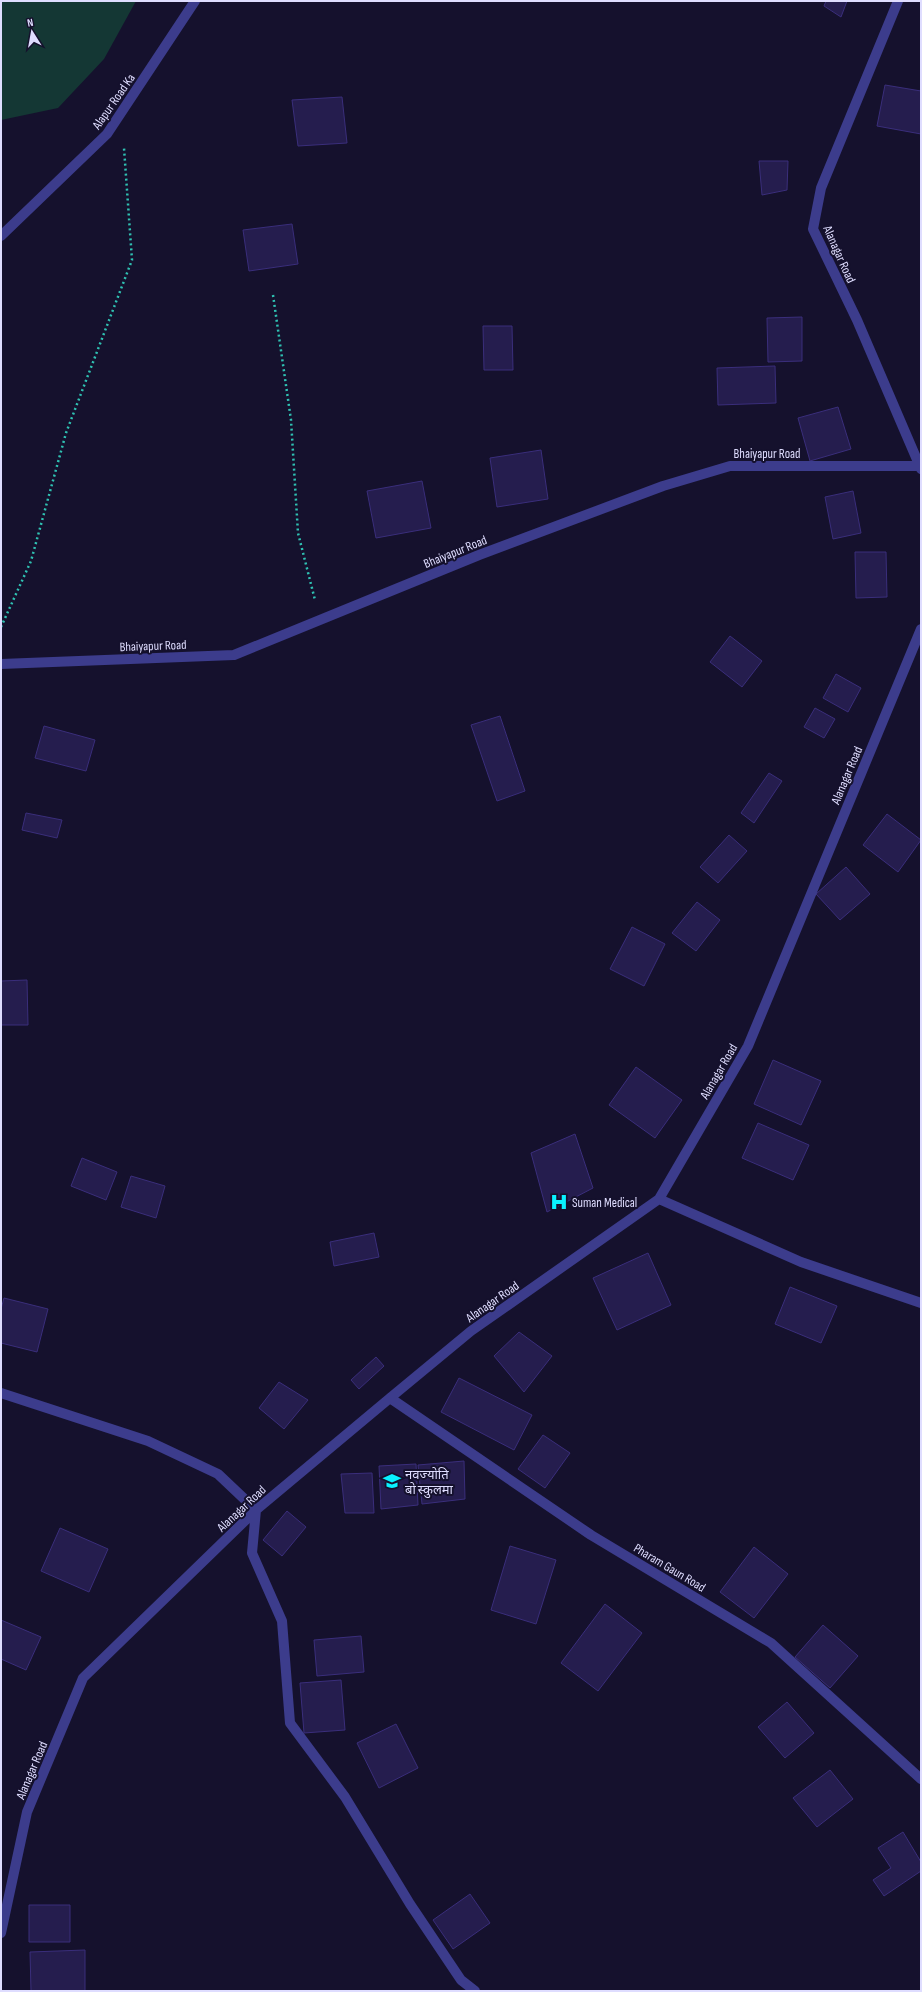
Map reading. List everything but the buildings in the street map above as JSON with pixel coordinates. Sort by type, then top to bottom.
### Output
[{"type":"street","name":"Alapur Road Ka","points":[[1,236],[107,134],[195,1]]},
{"type":"street","name":"Alanagar Road","points":[[898,1],[821,188],[813,229],[857,320],[921,468]]},
{"type":"street","name":"Bhaiyapur Road","points":[[1,664],[234,655],[479,555],[641,494],[730,466],[921,468]]},
{"type":"street","name":"Alanagar Road","points":[[1,1933],[27,1812],[83,1678],[256,1510],[471,1330],[659,1199],[748,1046],[921,629]]},
{"type":"street","points":[[659,1199],[801,1262],[921,1303]]},
{"type":"street","points":[[1,1393],[148,1441],[218,1474],[256,1510],[252,1553],[282,1622],[290,1723],[345,1797],[410,1904],[460,1980],[475,1991]]},
{"type":"street","name":"Pharam Gaun Road","points":[[390,1398],[591,1535],[771,1643],[921,1779]]},
{"type":"path","points":[[1,627],[31,562],[66,432],[132,260],[122,113]]},
{"type":"path","points":[[273,295],[291,420],[298,533],[320,620]]},
{"type":"green space","points":[[1,1],[136,1],[104,59],[58,108],[1,120]]},
{"type":"place","name":"Suman Medical","points":[[559,1202]]},
{"type":"place","name":"नवज्याेति बाे स्कुलमा","points":[[392,1481]]}]
